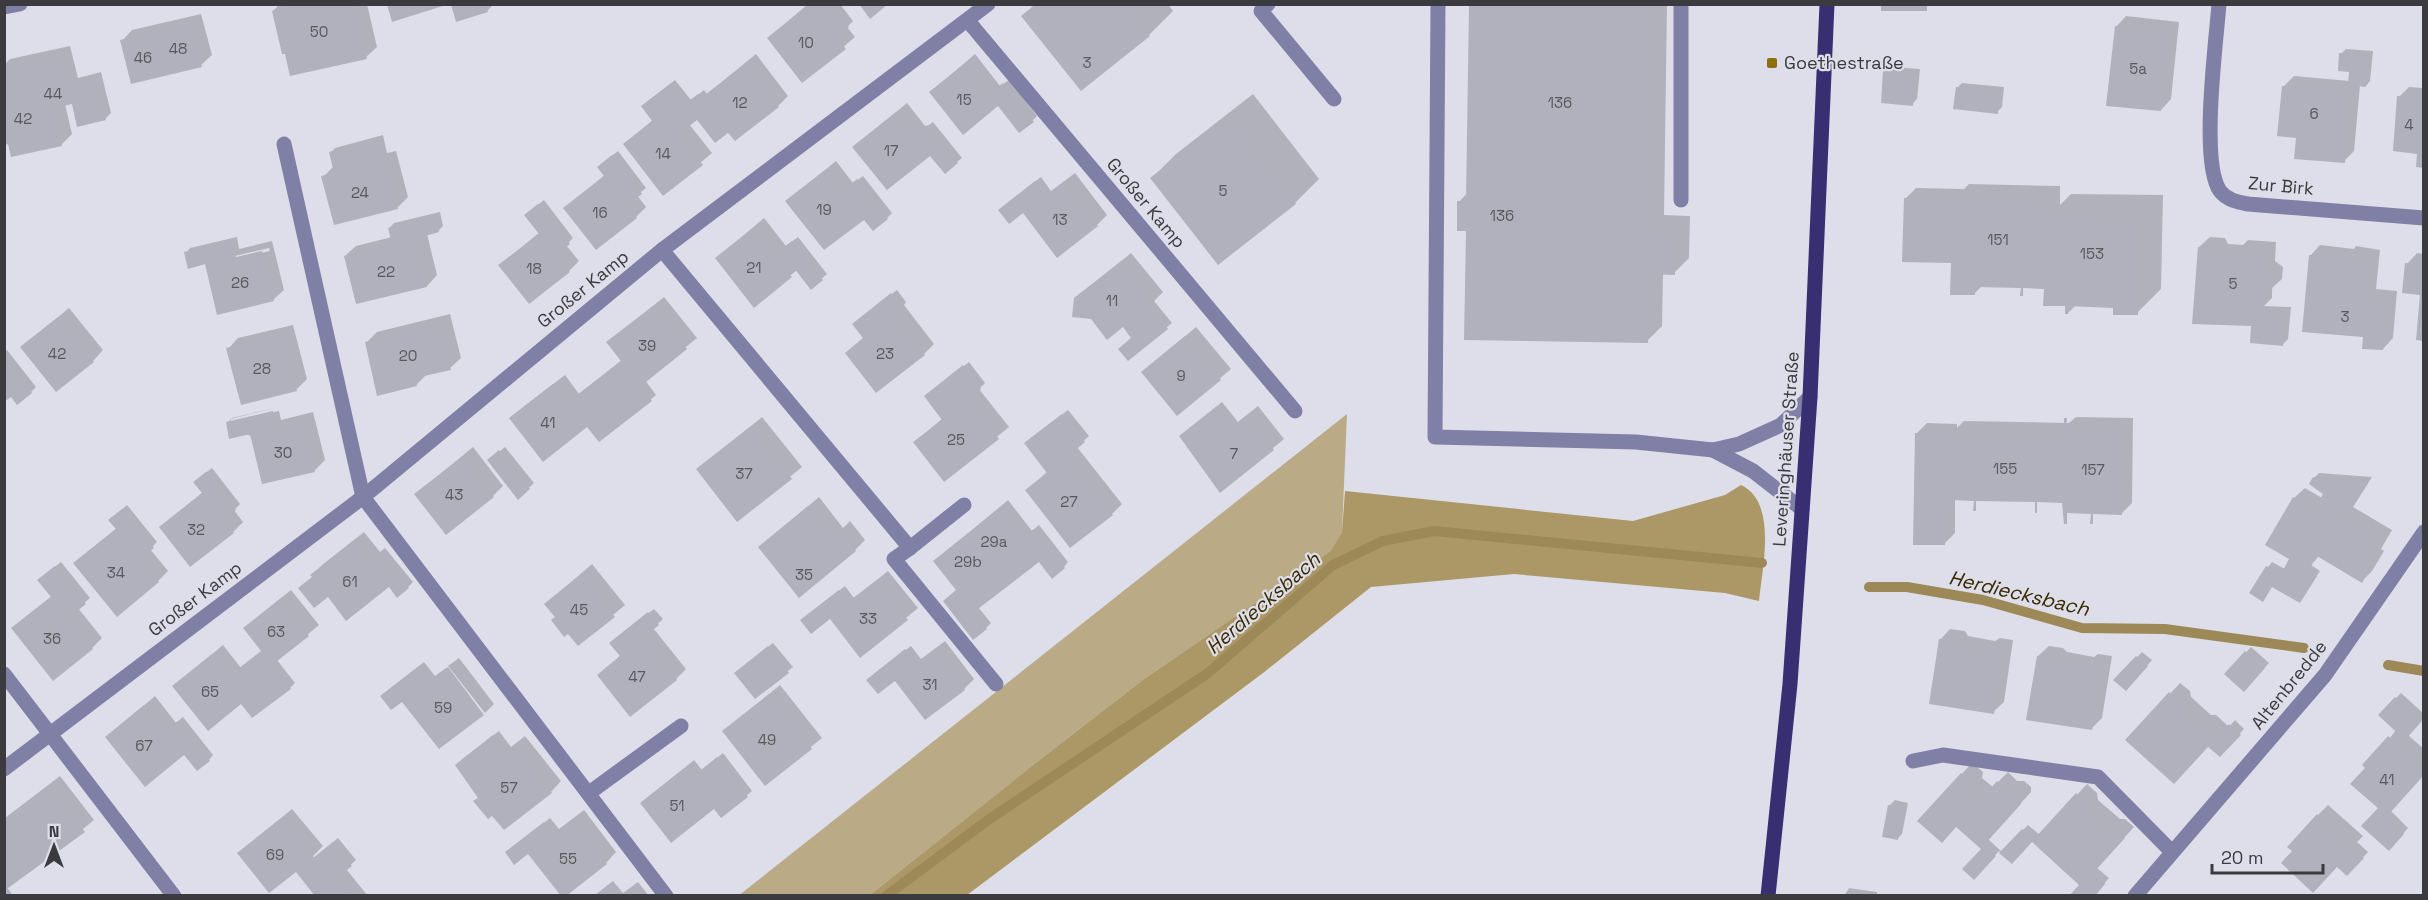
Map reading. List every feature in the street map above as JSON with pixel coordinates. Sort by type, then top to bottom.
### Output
[{"type":"main road","name":"Leveringhäuser Straße","points":[[1767,896],[1791,684],[1810,397],[1827,4]]},
{"type":"street","points":[[4,7],[20,4]]},
{"type":"street","name":"Großer Kamp","points":[[4,769],[363,497],[662,250],[988,4]]},
{"type":"street","points":[[1269,4],[1261,11],[1334,99]]},
{"type":"street","points":[[1438,4],[1435,437],[1636,442],[1713,450],[1739,444],[1780,425],[1810,397]]},
{"type":"street","points":[[1681,4],[1681,200]]},
{"type":"street","name":"Zur Birk","points":[[2219,4],[2209,149],[2214,179],[2220,192],[2231,200],[2248,204],[2424,218]]},
{"type":"street","name":"Großer Kamp","points":[[968,21],[1295,411]]},
{"type":"street","points":[[284,144],[363,497],[666,896]]},
{"type":"street","points":[[662,250],[910,548]]},
{"type":"street","points":[[1713,450],[1753,471],[1802,509]]},
{"type":"street","points":[[964,505],[894,559],[996,684]]},
{"type":"street","name":"Altenbredde","points":[[2135,896],[2325,675],[2424,532]]},
{"type":"street","points":[[4,674],[174,896]]},
{"type":"street","points":[[589,794],[681,726]]},
{"type":"street","points":[[1913,761],[1943,755],[2098,777],[2172,852]]},
{"type":"shaded area","points":[[1347,414],[1342,532],[1332,551],[1144,679],[870,895],[738,896]]},
{"type":"shaded area","points":[[1741,485],[1753,494],[1760,506],[1764,521],[1764,555],[1759,601],[1725,593],[1514,574],[1371,587],[1263,673],[967,895],[870,895],[1144,679],[1331,551],[1342,532],[1345,491],[1633,521],[1725,495]]},
{"type":"building","points":[[292,4],[355,4],[367,59],[290,76],[285,54],[282,54],[272,11]]},
{"type":"building","points":[[387,4],[445,4],[446,5],[392,22]]},
{"type":"building","points":[[451,4],[486,4],[488,12],[456,22]]},
{"type":"building","points":[[809,4],[831,4],[849,27],[836,37],[846,49],[802,83],[767,38]]},
{"type":"building","points":[[859,4],[888,4],[870,19]]},
{"type":"building","points":[[1036,4],[1124,4],[1150,36],[1081,91],[1021,16]]},
{"type":"building","points":[[1469,4],[1653,4],[1650,230],[1675,231],[1675,275],[1649,274],[1648,343],[1464,340],[1466,231],[1457,231],[1457,201],[1466,201]]},
{"type":"building","points":[[1881,4],[1927,4],[1927,11],[1881,11]]},
{"type":"building","points":[[191,23],[202,67],[131,84],[120,40]]},
{"type":"building","points":[[2115,26],[2169,32],[2161,111],[2106,106]]},
{"type":"building","points":[[2339,53],[2369,56],[2366,87],[2348,85],[2349,72],[2338,71]]},
{"type":"building","points":[[60,55],[67,83],[96,76],[106,120],[77,127],[72,104],[53,108],[62,146],[11,157],[8,144],[4,145],[4,109],[7,108],[4,96],[4,68]]},
{"type":"building","points":[[745,64],[779,107],[735,141],[728,133],[715,143],[697,120],[679,134],[703,165],[663,196],[623,144],[652,121],[641,106],[670,84],[685,104],[698,94],[701,98]]},
{"type":"building","points":[[964,64],[989,94],[1003,83],[1034,122],[1019,133],[998,106],[963,135],[929,92]]},
{"type":"building","points":[[1883,71],[1915,74],[1913,106],[1881,103]]},
{"type":"building","points":[[2282,86],[2350,91],[2345,163],[2294,159],[2296,138],[2277,136]]},
{"type":"building","points":[[1956,87],[1999,91],[1998,114],[1953,109]]},
{"type":"building","points":[[2397,96],[2424,98],[2424,168],[2416,167],[2417,154],[2393,151]]},
{"type":"building","points":[[896,112],[914,136],[927,125],[958,163],[945,174],[930,156],[887,190],[852,147]]},
{"type":"building","points":[[1228,117],[1296,204],[1218,265],[1150,178]]},
{"type":"building","points":[[378,139],[398,209],[334,225],[321,176],[334,173],[329,152]]},
{"type":"building","points":[[612,155],[642,194],[627,205],[637,218],[596,250],[563,208],[604,176],[597,167]]},
{"type":"building","points":[[825,170],[842,192],[857,179],[888,219],[873,231],[864,220],[824,250],[785,201]]},
{"type":"building","points":[[1035,181],[1047,195],[1063,183],[1098,226],[1057,258],[1023,213],[1009,224],[998,210]]},
{"type":"building","points":[[1904,198],[2045,201],[2045,217],[2140,219],[2138,315],[2113,315],[2113,308],[2068,306],[2068,314],[2065,314],[2065,306],[2043,306],[2044,289],[2023,288],[2023,296],[2020,296],[2021,288],[1975,287],[1975,295],[1950,295],[1951,263],[1902,262]]},
{"type":"building","points":[[538,204],[570,244],[556,255],[570,272],[529,304],[498,265],[539,234],[524,215]]},
{"type":"building","points":[[435,216],[439,232],[415,239],[427,287],[356,304],[344,256],[392,244],[388,228]]},
{"type":"building","points":[[753,228],[792,277],[754,308],[715,258]]},
{"type":"building","points":[[232,241],[236,257],[262,251],[274,301],[217,315],[205,264],[188,269],[184,252]]},
{"type":"building","points":[[792,241],[823,280],[811,290],[780,250]]},
{"type":"building","points":[[2198,247],[2214,248],[2217,254],[2232,255],[2236,250],[2267,252],[2265,272],[2273,278],[2272,291],[2266,296],[2263,295],[2262,310],[2286,312],[2283,346],[2250,343],[2251,326],[2192,324]]},
{"type":"building","points":[[2309,255],[2342,258],[2345,256],[2356,260],[2359,257],[2370,261],[2367,299],[2388,301],[2383,350],[2362,349],[2363,337],[2302,332]]},
{"type":"building","points":[[1120,262],[1153,304],[1150,306],[1168,329],[1128,361],[1118,349],[1131,338],[1123,327],[1107,340],[1091,319],[1072,317],[1074,298]]},
{"type":"building","points":[[2405,263],[2424,265],[2424,341],[2416,340],[2420,295],[2402,293]]},
{"type":"building","points":[[891,293],[902,308],[893,315],[925,355],[876,393],[845,353],[863,338],[852,324]]},
{"type":"building","points":[[653,306],[687,349],[641,386],[652,401],[599,442],[587,427],[543,462],[509,418],[553,384],[568,402],[621,361],[606,342]]},
{"type":"building","points":[[58,317],[94,362],[56,392],[20,347]]},
{"type":"building","points":[[440,324],[451,370],[415,378],[417,386],[377,396],[365,342]]},
{"type":"building","points":[[283,334],[297,391],[241,405],[226,348]]},
{"type":"building","points":[[1185,336],[1221,380],[1177,416],[1141,372]]},
{"type":"building","points":[[4,358],[32,393],[17,405],[11,397],[4,402]]},
{"type":"building","points":[[963,365],[981,389],[969,399],[999,439],[944,482],[913,442],[942,420],[924,396]]},
{"type":"building","points":[[1217,406],[1233,426],[1247,415],[1274,450],[1220,493],[1179,436]]},
{"type":"building","points":[[273,411],[277,428],[303,422],[315,472],[262,484],[250,434],[229,439],[226,422]]},
{"type":"building","points":[[1062,414],[1085,442],[1067,457],[1113,515],[1070,548],[1025,490],[1047,473],[1024,443]]},
{"type":"building","points":[[2064,418],[2067,418],[2066,427],[2095,428],[2096,418],[2098,428],[2124,428],[2122,515],[2093,514],[2093,524],[2090,524],[2091,514],[2067,513],[2067,524],[2064,524],[2062,503],[2037,502],[2037,513],[2035,513],[2035,502],[1976,501],[1976,511],[1973,511],[1974,501],[1950,500],[1950,511],[1947,511],[1946,500],[1945,545],[1913,545],[1915,433],[2064,438]]},
{"type":"building","points":[[751,426],[792,479],[737,522],[696,469]]},
{"type":"building","points":[[499,450],[530,489],[518,500],[487,460]]},
{"type":"building","points":[[462,457],[494,497],[446,535],[414,494]]},
{"type":"building","points":[[206,472],[236,510],[224,520],[234,533],[190,567],[159,527],[202,493],[193,482]]},
{"type":"building","points":[[2313,477],[2369,481],[2351,510],[2344,506],[2338,515],[2383,541],[2371,559],[2374,561],[2362,583],[2317,556],[2308,571],[2317,576],[2300,603],[2272,587],[2263,602],[2249,593],[2266,566],[2281,574],[2289,559],[2265,545],[2293,497],[2314,510],[2323,494],[2309,484]]},
{"type":"building","points":[[808,506],[832,537],[839,531],[856,551],[799,598],[758,547]]},
{"type":"building","points":[[122,509],[154,548],[140,559],[159,582],[117,617],[73,563],[116,529],[108,520]]},
{"type":"building","points":[[997,510],[1021,539],[1034,529],[1065,568],[1052,579],[1039,562],[974,612],[987,629],[973,640],[943,601],[956,590],[933,561]]},
{"type":"building","points":[[353,541],[368,560],[379,551],[409,588],[397,598],[389,587],[346,621],[328,597],[314,608],[298,588],[312,577],[310,575]]},
{"type":"building","points":[[55,566],[86,604],[68,618],[93,649],[53,681],[11,628],[51,597],[37,580]]},
{"type":"building","points":[[581,574],[615,617],[578,646],[568,634],[564,637],[551,620],[555,617],[544,604]]},
{"type":"building","points":[[877,580],[908,620],[860,658],[830,619],[811,634],[800,620],[839,590],[848,602]]},
{"type":"building","points":[[280,599],[309,636],[272,665],[291,689],[252,718],[241,704],[208,731],[172,686],[212,654],[229,676],[261,651],[243,628]]},
{"type":"building","points":[[648,612],[659,625],[643,638],[677,680],[630,717],[597,675],[620,656],[609,643]]},
{"type":"building","points":[[1939,639],[1955,641],[1958,646],[1970,649],[2004,650],[1994,714],[1929,704]]},
{"type":"building","points":[[768,646],[789,673],[755,699],[734,673]]},
{"type":"building","points":[[905,649],[916,664],[934,650],[965,690],[925,720],[895,681],[878,694],[866,680]]},
{"type":"building","points":[[2245,651],[2265,668],[2244,692],[2224,674]]},
{"type":"building","points":[[2037,656],[2082,667],[2086,664],[2103,666],[2092,730],[2026,720]]},
{"type":"building","points":[[2136,656],[2148,666],[2126,691],[2113,680]]},
{"type":"building","points":[[419,666],[430,680],[448,667],[484,715],[439,749],[402,702],[391,710],[380,696]]},
{"type":"building","points":[[2169,692],[2180,702],[2181,708],[2190,717],[2200,725],[2206,725],[2218,736],[2229,724],[2241,735],[2220,757],[2208,747],[2174,784],[2125,740]]},
{"type":"building","points":[[769,694],[812,749],[765,786],[722,731]]},
{"type":"building","points":[[2395,697],[2422,721],[2405,740],[2378,715]]},
{"type":"building","points":[[144,705],[164,731],[178,721],[210,761],[197,771],[184,755],[145,787],[105,737]]},
{"type":"building","points":[[493,735],[506,752],[514,745],[552,793],[504,830],[492,816],[488,819],[473,801],[478,798],[455,765]]},
{"type":"building","points":[[2388,736],[2424,769],[2424,775],[2389,814],[2391,816],[2388,819],[2404,834],[2389,851],[2361,826],[2378,808],[2350,784],[2365,768],[2362,765]]},
{"type":"building","points":[[717,757],[748,797],[721,818],[714,809],[671,843],[640,803],[683,769],[690,779]]},
{"type":"building","points":[[1961,773],[1973,783],[1973,789],[1983,797],[1997,781],[2007,790],[2013,790],[2021,798],[2021,804],[1984,845],[1996,856],[1974,880],[1962,869],[1981,849],[1956,827],[1942,843],[1917,821]]},
{"type":"building","points":[[49,785],[85,832],[4,891],[4,819]]},
{"type":"building","points":[[2076,793],[2087,804],[2088,810],[2109,829],[2114,829],[2125,838],[2093,873],[2105,884],[2095,896],[2069,896],[2079,885],[2032,842],[2012,864],[1999,853],[2022,829],[2034,839]]},
{"type":"building","points":[[1888,805],[1904,808],[1898,840],[1882,837]]},
{"type":"building","points":[[2317,814],[2364,858],[2347,876],[2337,867],[2313,893],[2281,863],[2292,851],[2287,847]]},
{"type":"building","points":[[281,818],[313,858],[333,842],[352,866],[336,879],[349,896],[315,896],[296,872],[269,893],[237,853]]},
{"type":"building","points":[[573,819],[607,864],[566,896],[561,896],[528,854],[514,865],[505,852],[544,822],[554,834]]},
{"type":"building","points":[[608,885],[616,896],[594,896]]},
{"type":"waterway","name":"Herdiecksbach","points":[[886,896],[988,820],[1208,673],[1333,565],[1383,541],[1434,531],[1762,563]]},
{"type":"waterway","name":"Herdiecksbach","points":[[1869,587],[1907,587],[1983,600],[2082,628],[2165,629],[2304,648]]},
{"type":"waterway","name":"Herdiecksbach","points":[[2388,665],[2424,671]]},
{"type":"place","name":"Goethestraße","points":[[1772,63]]}]
